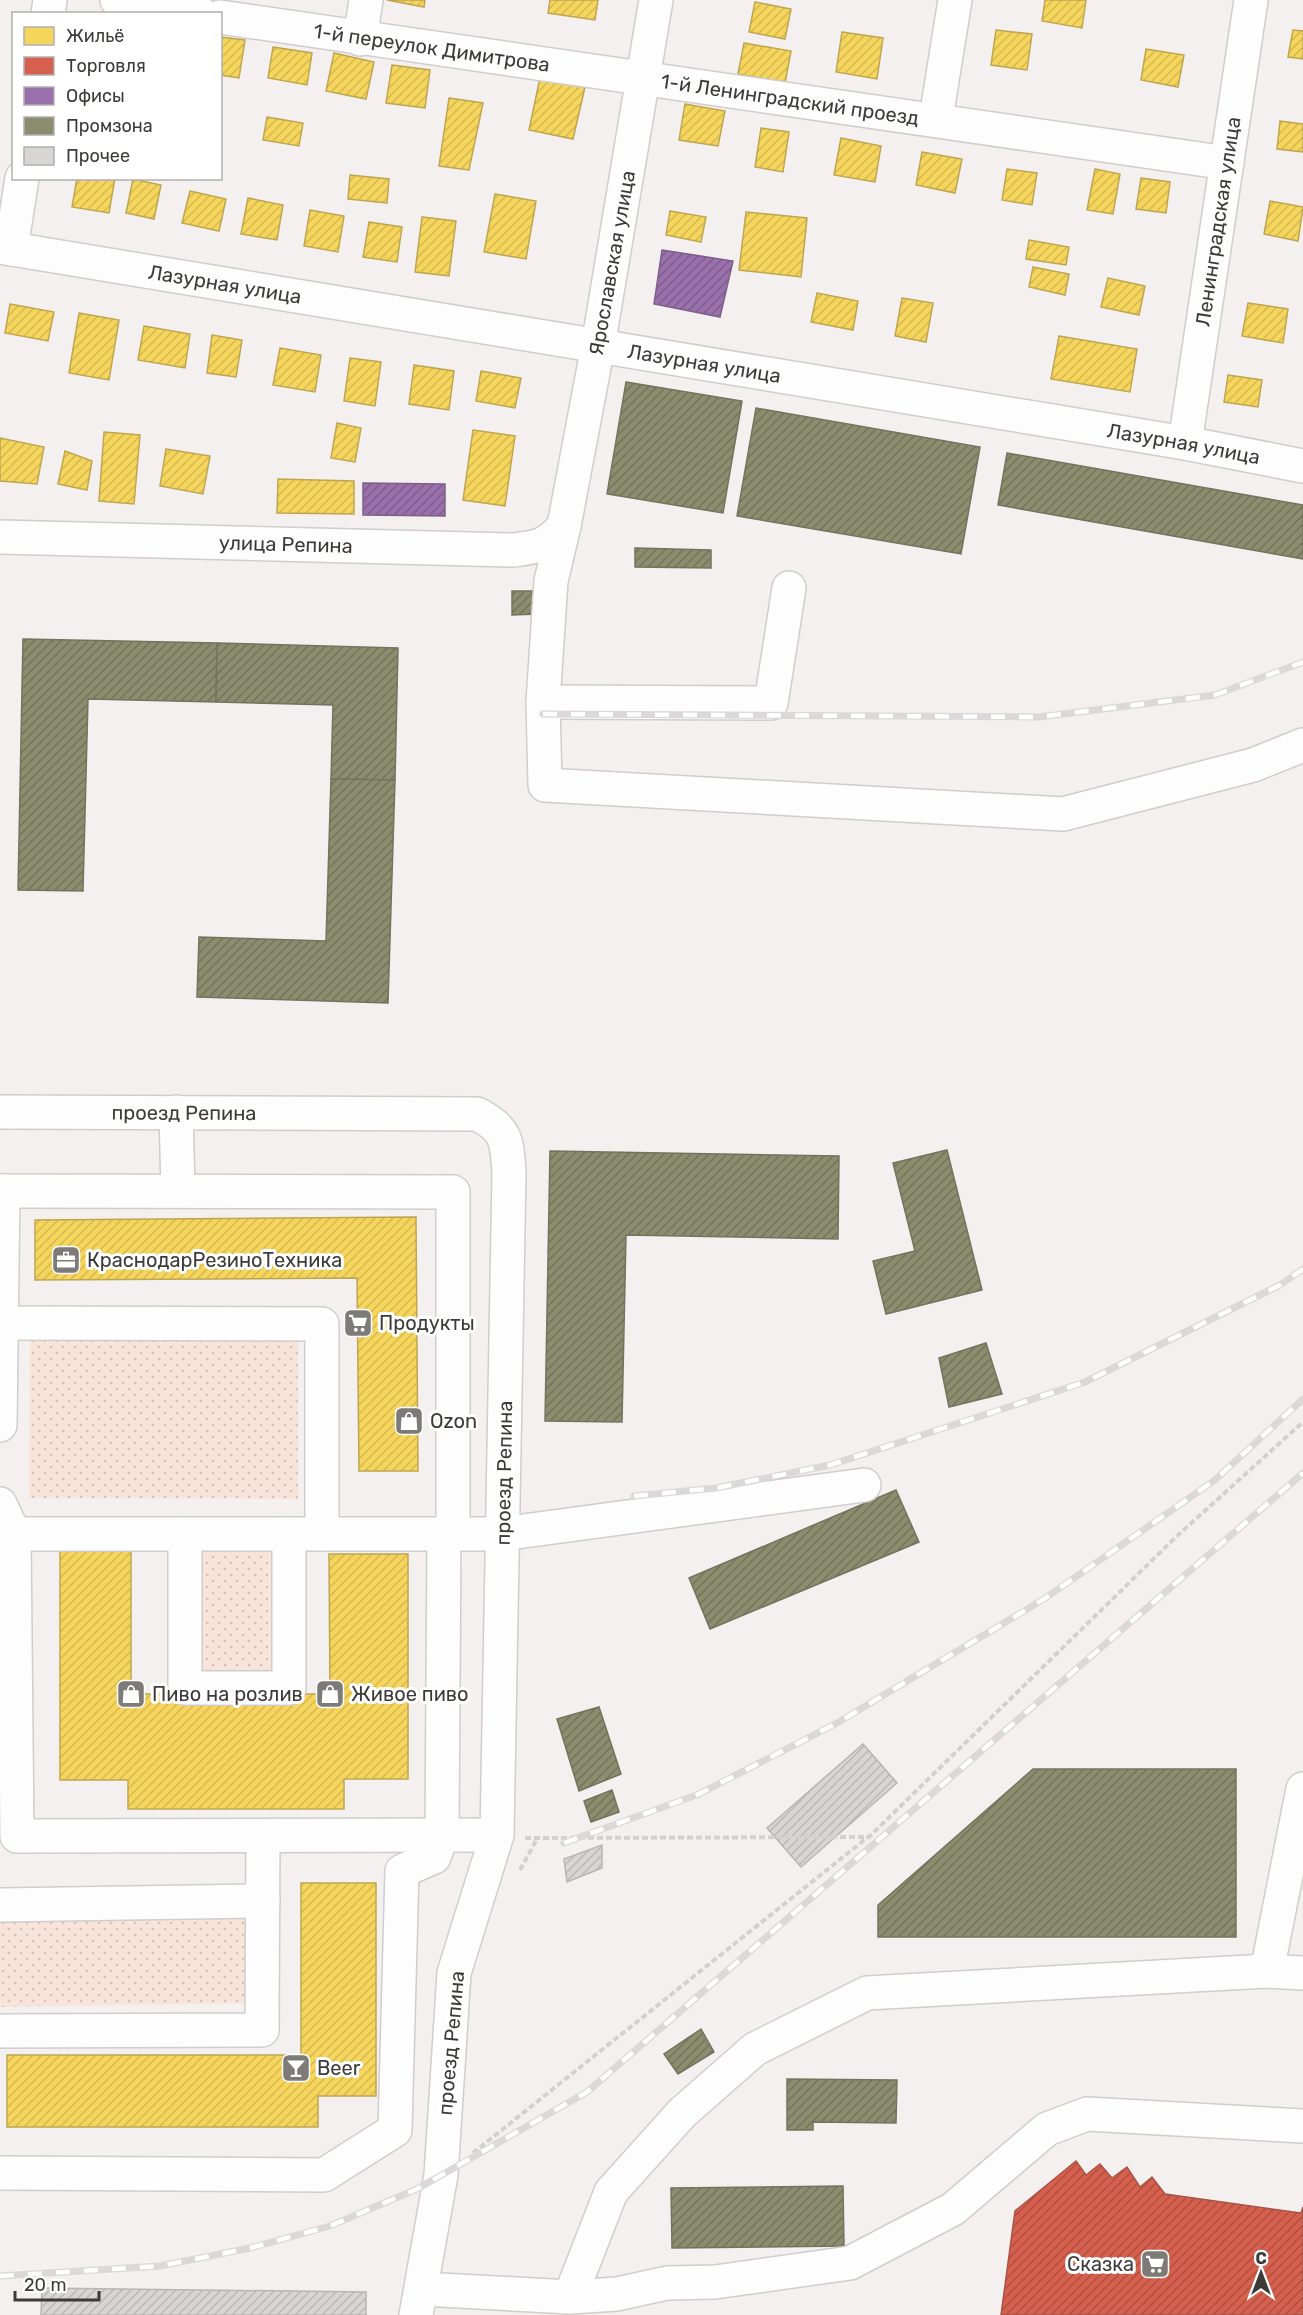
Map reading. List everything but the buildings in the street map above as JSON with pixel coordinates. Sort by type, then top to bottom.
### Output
[{"type":"street","points":[[117,0],[189,12]]},
{"type":"street","points":[[360,39],[366,0]]},
{"type":"street","name":"Ярославская улица","points":[[656,0],[598,346],[564,526],[551,581],[543,702],[545,785],[1063,814],[1254,765],[1303,745]]},
{"type":"street","name":"1-й Ленинградский проезд","points":[[936,118],[955,0]]},
{"type":"street","name":"Ленинградская улица","points":[[1185,443],[1251,0]]},
{"type":"street","name":"1-й переулок Димитрова","points":[[222,16],[360,39],[644,79]]},
{"type":"street","name":"1-й Ленинградский проезд","points":[[644,79],[936,118],[1227,163]]},
{"type":"street","points":[[6,248],[22,180]]},
{"type":"street","name":"Лазурная улица","points":[[6,248],[1185,443],[1303,466]]},
{"type":"street","name":"улица Репина","points":[[0,537],[514,550],[534,548],[552,541],[564,526]]},
{"type":"street","points":[[543,702],[771,703],[789,588]]},
{"type":"street","name":"проезд Репина","points":[[0,1112],[477,1114],[495,1123],[506,1139],[509,1173],[497,1835],[454,1973],[441,2175],[419,2302]]},
{"type":"street","points":[[176,1112],[178,1191]]},
{"type":"street","points":[[0,1425],[1,1191],[453,1191],[449,1535],[442,1835],[435,1857],[402,1871],[395,2130],[324,2175],[0,2173]]},
{"type":"street","points":[[1,1323],[322,1324],[322,1534]]},
{"type":"street","points":[[14,1534],[502,1534],[864,1485]]},
{"type":"street","points":[[0,1504],[14,1534],[7,1657],[17,1836],[497,1835]]},
{"type":"street","points":[[185,1534],[185,1688],[289,1688],[289,1534]]},
{"type":"street","points":[[1267,1971],[1303,1789]]},
{"type":"street","points":[[0,2031],[262,2030],[263,1836]]},
{"type":"street","points":[[0,1905],[263,1901]]},
{"type":"street","points":[[570,2297],[611,2192],[682,2113],[755,2049],[867,1993],[1267,1971],[1303,1973]]},
{"type":"street","points":[[419,2302],[618,2294],[667,2283],[715,2282],[850,2263],[953,2209],[1047,2129],[1087,2114],[1303,2126]]},
{"type":"path","points":[[471,2154],[869,1837],[1177,1536],[1303,1422]]},
{"type":"path","points":[[497,1835],[537,1839],[869,1837]]},
{"type":"shaded area","points":[[30,1341],[298,1341],[298,1499],[29,1498]]},
{"type":"shaded area","points":[[201,1548],[277,1549],[277,1677],[201,1678]]},
{"type":"shaded area","points":[[252,1910],[252,2003],[0,2007],[0,1912]]},
{"type":"railway","points":[[543,714],[1039,717],[1215,695],[1303,662]]},
{"type":"railway","points":[[634,1496],[716,1488],[830,1465],[1085,1382],[1280,1285],[1303,1269]]},
{"type":"railway","points":[[564,1843],[699,1794],[837,1723],[1044,1599],[1215,1480],[1303,1399]]},
{"type":"railway","points":[[0,2276],[160,2266],[250,2248],[330,2226],[417,2189],[587,2092],[1303,1473]]},
{"type":"place","name":"КраснодарРезиноТехника","points":[[66,1260]]},
{"type":"place","name":"Продукты","points":[[358,1323]]},
{"type":"place","name":"Ozon","points":[[409,1421]]},
{"type":"place","name":"Пиво на розлив","points":[[131,1694]]},
{"type":"place","name":"Живое пиво","points":[[330,1694]]},
{"type":"place","name":"Beer","points":[[296,2068]]},
{"type":"place","name":"Сказка","points":[[1155,2264]]}]
